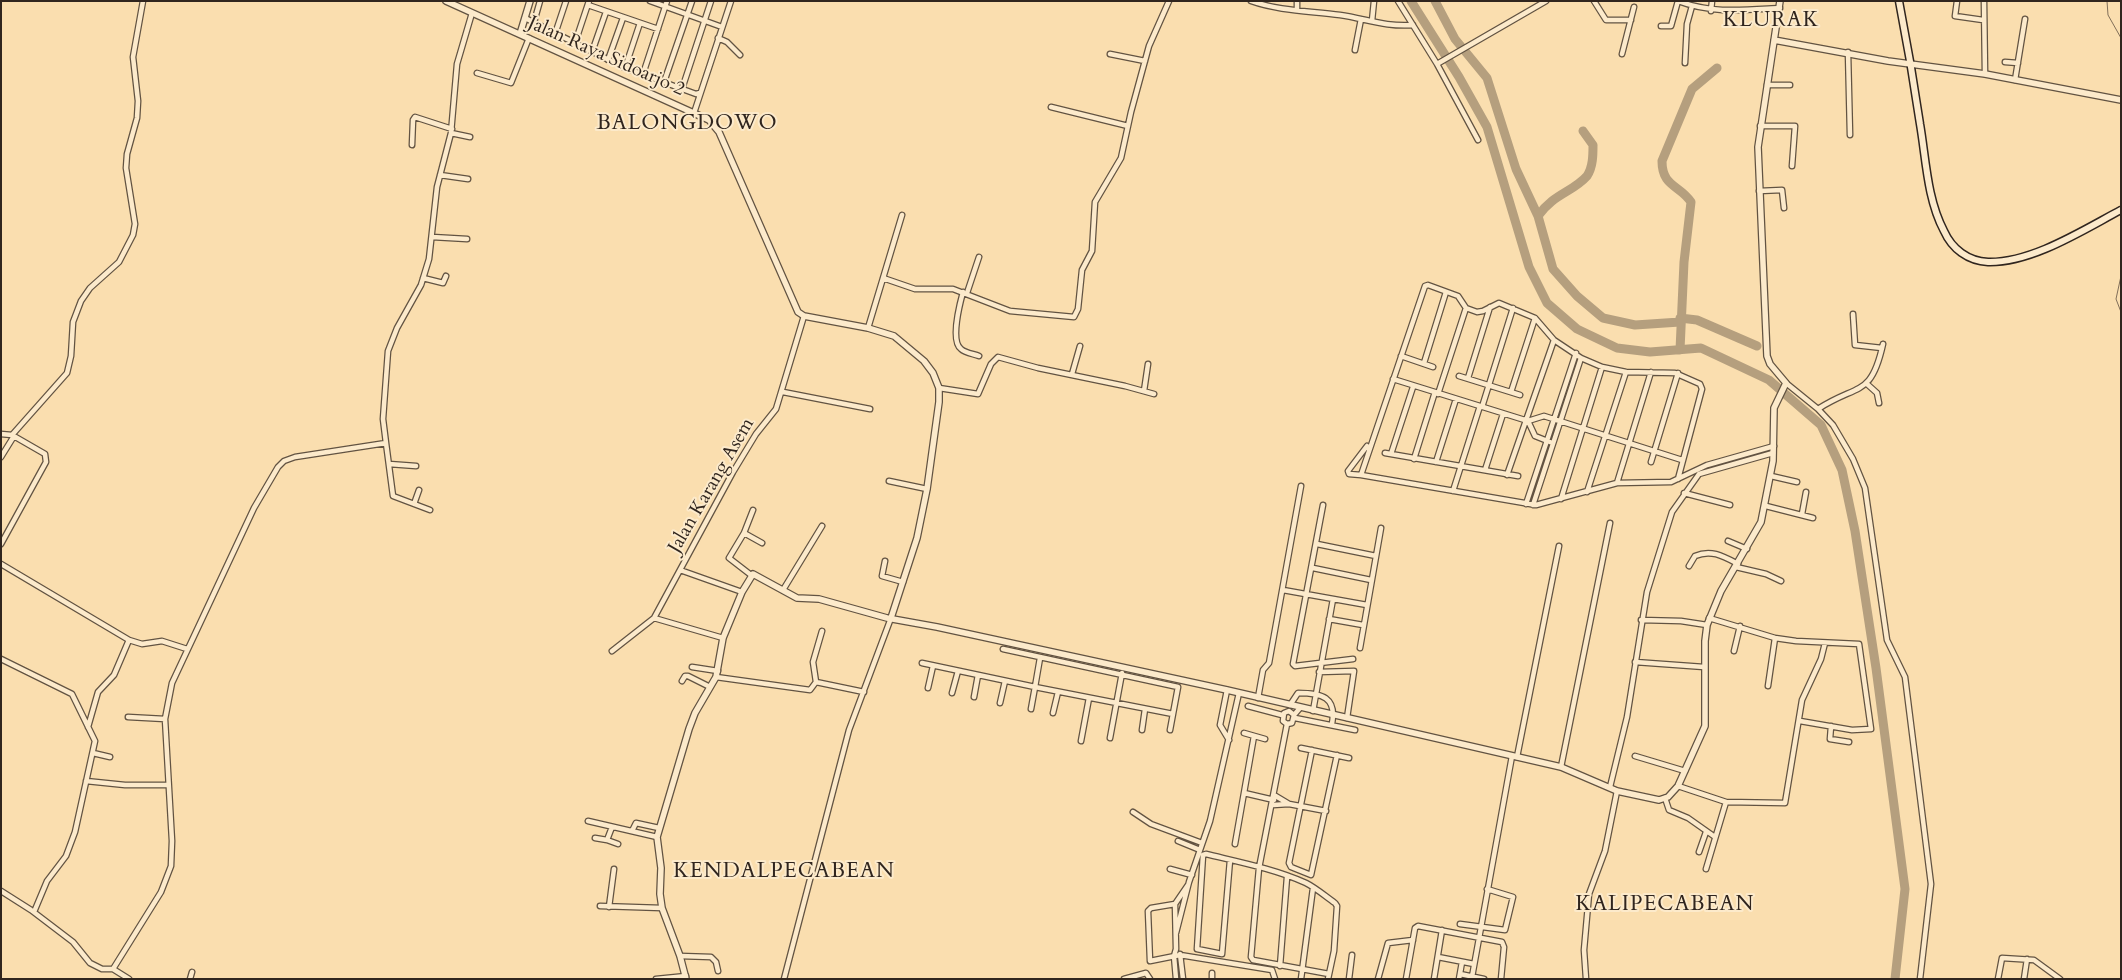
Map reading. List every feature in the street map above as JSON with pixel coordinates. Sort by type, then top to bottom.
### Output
[{"type":"main road","points":[[1899,1],[1911,63],[1933,203],[1943,231],[1952,245],[1962,254],[1987,262],[2016,259],[2121,210]]},
{"type":"street","points":[[1,457],[13,436],[67,373],[72,356],[73,322],[81,301],[90,288],[119,262],[133,235],[135,224],[126,168],[127,154],[137,118],[138,101],[133,56],[143,1]]},
{"type":"street","name":"Jalan Raya Sidoarjo 2","points":[[446,1],[521,31],[529,38],[695,109],[709,120],[719,132],[796,308],[804,316]]},
{"type":"street","points":[[521,31],[530,1]]},
{"type":"street","points":[[534,22],[540,1]]},
{"type":"street","points":[[555,34],[566,1]]},
{"type":"street","points":[[650,1],[666,4],[722,27]]},
{"type":"street","points":[[664,82],[692,1]]},
{"type":"street","points":[[682,88],[712,1]]},
{"type":"street","points":[[695,109],[731,1]]},
{"type":"street","points":[[883,278],[914,289],[949,288],[965,292],[991,306],[1010,311],[1074,317],[1078,309],[1082,270],[1092,251],[1095,202],[1121,158],[1145,61],[1155,30],[1169,1]]},
{"type":"street","points":[[1251,1],[1361,19],[1390,26],[1413,25]]},
{"type":"street","points":[[1297,1],[1297,9]]},
{"type":"street","points":[[1372,21],[1374,1]]},
{"type":"street","points":[[1398,1],[1439,63],[1478,140]]},
{"type":"street","points":[[1439,63],[1468,48],[1546,1]]},
{"type":"street","points":[[1594,1],[1606,20],[1631,20]]},
{"type":"street","points":[[1661,26],[1671,26],[1678,1],[1711,10],[1780,5],[1758,147],[1758,192],[1767,356],[1770,364],[1786,383],[1818,409],[1844,442],[1865,488],[1887,640],[1905,677],[1931,884],[1920,979]]},
{"type":"street","points":[[1711,10],[1712,1]]},
{"type":"street","points":[[1956,1],[1955,16],[1983,20]]},
{"type":"street","points":[[1984,1],[1983,20],[1988,75]]},
{"type":"street","points":[[576,43],[588,3],[606,12],[658,29]]},
{"type":"street","points":[[643,74],[666,4]]},
{"type":"street","points":[[1685,63],[1687,30],[1692,6]]},
{"type":"street","points":[[1622,54],[1634,7]]},
{"type":"street","points":[[592,52],[606,12]]},
{"type":"street","points":[[430,510],[393,496],[384,419],[388,351],[397,328],[423,278],[429,259],[440,175],[452,131],[457,64],[472,13]]},
{"type":"street","points":[[525,18],[625,68],[696,94],[700,93]]},
{"type":"street","points":[[608,60],[623,18]]},
{"type":"street","points":[[1355,50],[1361,19]]},
{"type":"street","points":[[2015,80],[2025,19]]},
{"type":"street","points":[[625,68],[640,23]]},
{"type":"street","points":[[477,73],[511,83],[529,38]]},
{"type":"street","points":[[718,38],[727,42],[740,54]]},
{"type":"street","points":[[1774,40],[1988,75],[2121,100]]},
{"type":"street","points":[[1848,52],[1850,135]]},
{"type":"street","points":[[1110,54],[1145,61]]},
{"type":"street","points":[[2005,62],[2018,63]]},
{"type":"street","points":[[1767,84],[1790,85]]},
{"type":"street","points":[[1051,107],[1128,126]]},
{"type":"street","points":[[412,145],[413,120],[415,117],[470,137]]},
{"type":"street","points":[[1760,126],[1795,126],[1792,166]]},
{"type":"street","points":[[440,175],[468,179]]},
{"type":"street","points":[[1758,192],[1782,190],[1784,208]]},
{"type":"street","points":[[869,325],[902,215]]},
{"type":"street","points":[[432,237],[467,239]]},
{"type":"street","points":[[979,257],[965,292],[956,325],[958,345],[961,350],[979,356]]},
{"type":"street","points":[[423,278],[443,283],[446,276]]},
{"type":"street","points":[[1361,475],[1370,443],[1425,286],[1428,285],[1458,296],[1466,308],[1480,312],[1499,303],[1535,318],[1554,340],[1581,358],[1602,367],[1626,372],[1678,373],[1702,387],[1678,479]]},
{"type":"street","points":[[1424,363],[1446,292]]},
{"type":"street","points":[[1468,378],[1490,307]]},
{"type":"street","points":[[1414,459],[1466,308]]},
{"type":"street","points":[[1453,491],[1460,466],[1490,386],[1513,308]]},
{"type":"street","points":[[1818,409],[1865,386],[1877,368],[1883,346],[1855,345],[1853,314]]},
{"type":"street","points":[[784,979],[849,730],[891,618],[914,549],[927,489],[942,388],[918,354],[894,336],[869,325],[804,316]]},
{"type":"street","name":"Jalan Karang Asem","points":[[612,651],[654,618],[733,472],[756,434],[774,412],[783,392],[804,316]]},
{"type":"street","points":[[1510,392],[1535,318]]},
{"type":"street","points":[[1508,475],[1554,340]]},
{"type":"street","points":[[1072,374],[1080,346]]},
{"type":"street","points":[[1526,504],[1576,353]]},
{"type":"street","points":[[1401,356],[1432,367]]},
{"type":"street","points":[[942,388],[978,394],[991,364],[998,357],[1154,394]]},
{"type":"street","points":[[1533,505],[1581,358]]},
{"type":"street","points":[[1144,391],[1148,364]]},
{"type":"street","points":[[1561,499],[1602,367]]},
{"type":"street","points":[[1587,492],[1626,372]]},
{"type":"street","points":[[1617,483],[1651,372]]},
{"type":"street","points":[[1651,462],[1678,373]]},
{"type":"street","points":[[1459,376],[1520,395]]},
{"type":"street","points":[[1393,379],[1413,387],[1527,420],[1540,416],[1561,420],[1682,460]]},
{"type":"street","points":[[753,510],[744,533],[729,558],[752,575],[802,599],[819,599],[891,618],[1122,671],[1179,683],[1227,690],[1514,756],[1561,767],[1617,791],[1655,799],[1665,798],[1678,786],[1705,726],[1704,666],[1707,625],[1709,618],[1759,528],[1766,506],[1771,476],[1776,402],[1786,383]]},
{"type":"street","points":[[1865,386],[1876,393],[1879,403]]},
{"type":"street","points":[[1391,454],[1413,387]]},
{"type":"street","points":[[783,392],[870,409]]},
{"type":"street","points":[[1436,462],[1456,399]]},
{"type":"street","points":[[1485,470],[1503,414]]},
{"type":"street","points":[[1527,420],[1535,436],[1554,443]]},
{"type":"street","points":[[1,434],[13,436],[45,454],[46,462],[1,544]]},
{"type":"street","points":[[113,969],[161,892],[171,866],[172,842],[165,719],[172,683],[254,508],[278,467],[284,461],[295,457],[386,443]]},
{"type":"street","points":[[1370,443],[1348,470],[1349,474],[1533,505],[1617,483],[1668,483],[1690,473],[1774,449]]},
{"type":"street","points":[[1610,787],[1627,717],[1646,592],[1667,524],[1696,476],[1774,449]]},
{"type":"street","points":[[1385,453],[1518,476]]},
{"type":"street","points":[[389,464],[416,466]]},
{"type":"street","points":[[1690,473],[1696,476]]},
{"type":"street","points":[[1771,476],[1797,482]]},
{"type":"street","points":[[889,481],[927,489]]},
{"type":"street","points":[[1258,698],[1263,670],[1269,663],[1302,486]]},
{"type":"street","points":[[414,504],[419,490]]},
{"type":"street","points":[[1802,514],[1806,492]]},
{"type":"street","points":[[1684,493],[1730,505]]},
{"type":"street","points":[[1324,505],[1293,664],[1295,666],[1353,670],[1347,718]]},
{"type":"street","points":[[1766,506],[1813,518]]},
{"type":"street","points":[[1561,767],[1610,523]]},
{"type":"street","points":[[783,590],[822,526]]},
{"type":"street","points":[[1360,648],[1381,528]]},
{"type":"street","points":[[744,533],[762,543]]},
{"type":"street","points":[[1728,541],[1747,548]]},
{"type":"street","points":[[1317,544],[1376,556]]},
{"type":"street","points":[[1472,976],[1487,889],[1559,546]]},
{"type":"street","points":[[1689,566],[1694,556],[1716,553],[1737,566],[1766,574],[1781,581]]},
{"type":"street","points":[[885,561],[882,576],[903,582]]},
{"type":"street","points":[[1,564],[129,640],[142,644],[151,641],[187,649]]},
{"type":"street","points":[[1313,568],[1371,580]]},
{"type":"street","points":[[680,570],[742,592]]},
{"type":"street","points":[[656,979],[686,977],[662,908],[660,894],[661,868],[656,837],[689,729],[695,713],[717,674],[723,638],[742,592],[752,575]]},
{"type":"street","points":[[1283,590],[1367,605]]},
{"type":"street","points":[[1313,710],[1333,599]]},
{"type":"street","points":[[654,618],[723,638]]},
{"type":"street","points":[[1709,618],[1775,638],[1859,644],[1871,728],[1869,730],[1852,730],[1800,720]]},
{"type":"street","points":[[1329,620],[1364,625]]},
{"type":"street","points":[[1641,620],[1681,621],[1707,625]]},
{"type":"street","points":[[1734,651],[1740,626]]},
{"type":"street","points":[[692,667],[717,674],[808,691],[813,688],[816,682],[814,662],[822,631]]},
{"type":"street","points":[[1768,686],[1775,638]]},
{"type":"street","points":[[88,727],[98,692],[114,675],[129,640]]},
{"type":"street","points":[[1678,786],[1726,802],[1785,803],[1805,692],[1821,659],[1825,643]]},
{"type":"street","points":[[1002,650],[1122,671]]},
{"type":"street","points":[[1031,709],[1040,658]]},
{"type":"street","points":[[1,659],[68,690],[72,694],[95,741],[75,832],[66,856],[47,881],[34,912]]},
{"type":"street","points":[[1320,667],[1353,659]]},
{"type":"street","points":[[1635,662],[1704,666]]},
{"type":"street","points":[[922,663],[1173,714]]},
{"type":"street","points":[[928,688],[933,666]]},
{"type":"street","points":[[952,694],[958,671]]},
{"type":"street","points":[[1110,738],[1122,671]]},
{"type":"street","points":[[974,696],[978,675]]},
{"type":"street","points":[[682,681],[685,676],[688,676],[710,687]]},
{"type":"street","points":[[1000,703],[1005,681]]},
{"type":"street","points":[[816,682],[864,692]]},
{"type":"street","points":[[1170,730],[1179,683]]},
{"type":"street","points":[[1227,690],[1220,725],[1229,740]]},
{"type":"street","points":[[1053,713],[1058,692]]},
{"type":"street","points":[[1176,933],[1189,882],[1210,821],[1239,693]]},
{"type":"street","points":[[1290,705],[1298,693],[1316,694],[1329,700],[1334,715],[1332,724]]},
{"type":"street","points":[[1080,741],[1089,698]]},
{"type":"street","points":[[1283,704],[1283,721],[1287,724]]},
{"type":"street","points":[[1248,706],[1283,714],[1290,711],[1294,716],[1355,730]]},
{"type":"street","points":[[1287,724],[1292,723],[1294,716],[1300,708]]},
{"type":"street","points":[[1142,730],[1146,709]]},
{"type":"street","points":[[128,717],[165,719]]},
{"type":"street","points":[[1230,860],[1222,954],[1196,948],[1203,855],[1260,864],[1313,888],[1337,906],[1334,951],[1329,976],[1253,960],[1251,957],[1260,864],[1274,800],[1287,724]]},
{"type":"street","points":[[1831,726],[1830,739],[1850,742]]},
{"type":"street","points":[[1244,733],[1265,739]]},
{"type":"street","points":[[1235,844],[1254,736]]},
{"type":"street","points":[[1301,748],[1349,758]]},
{"type":"street","points":[[1312,750],[1290,865],[1311,875],[1337,755]]},
{"type":"street","points":[[93,753],[110,757]]},
{"type":"street","points":[[1635,756],[1685,771]]},
{"type":"street","points":[[86,781],[127,785],[168,785]]},
{"type":"street","points":[[1586,979],[1584,950],[1589,894],[1605,851],[1617,791]]},
{"type":"street","points":[[1244,793],[1326,811]]},
{"type":"street","points":[[1665,798],[1670,810],[1688,818],[1716,837]]},
{"type":"street","points":[[1274,800],[1289,804]]},
{"type":"street","points":[[1706,869],[1726,802]]},
{"type":"street","points":[[1133,812],[1157,827],[1202,843]]},
{"type":"street","points":[[588,822],[656,837]]},
{"type":"street","points":[[632,831],[636,823],[659,828]]},
{"type":"street","points":[[607,840],[612,827]]},
{"type":"street","points":[[1699,852],[1706,832]]},
{"type":"street","points":[[595,838],[618,844]]},
{"type":"street","points":[[1178,841],[1200,850]]},
{"type":"street","points":[[1170,868],[1192,875]]},
{"type":"street","points":[[609,907],[614,869]]},
{"type":"street","points":[[1280,966],[1287,877]]},
{"type":"street","points":[[1176,979],[1174,956],[1176,949],[1175,904],[1189,882]]},
{"type":"street","points":[[1301,979],[1313,888]]},
{"type":"street","points":[[1406,979],[1416,926],[1442,930],[1505,930],[1513,900],[1511,896],[1487,889]]},
{"type":"street","points":[[1,891],[34,912],[73,942],[90,963],[102,969],[113,969],[129,979]]},
{"type":"street","points":[[1175,904],[1151,908],[1148,911],[1149,959],[1152,961],[1180,955],[1272,970],[1275,979]]},
{"type":"street","points":[[600,906],[662,908]]},
{"type":"street","points":[[1460,924],[1502,942],[1504,947],[1501,979]]},
{"type":"street","points":[[1434,979],[1442,930]]},
{"type":"street","points":[[1378,979],[1388,943],[1413,940]]},
{"type":"street","points":[[1176,949],[1180,955],[1183,979]]},
{"type":"street","points":[[1349,979],[1352,955]]},
{"type":"street","points":[[680,956],[711,957],[716,962],[718,971]]},
{"type":"street","points":[[1438,957],[1474,964]]},
{"type":"street","points":[[1998,979],[2002,958],[2034,960],[2060,979]]},
{"type":"street","points":[[2024,979],[2027,959]]},
{"type":"street","points":[[1462,962],[1460,977],[1472,976],[1484,979]]},
{"type":"street","points":[[2049,979],[2050,971]]},
{"type":"street","points":[[190,979],[192,972]]},
{"type":"street","points":[[1124,979],[1146,973],[1150,979]]},
{"type":"street","points":[[1212,973],[1212,979]]},
{"type":"waterway","points":[[1411,1],[1459,77],[1487,127],[1529,267],[1547,303],[1577,329],[1617,348],[1650,352],[1701,348],[1769,380],[1821,425],[1842,470],[1855,531],[1876,668],[1905,889],[1895,979]]},
{"type":"waterway","points":[[1435,1],[1455,39],[1487,78],[1516,169],[1538,216],[1553,269],[1577,296],[1603,318],[1635,325],[1680,322]]},
{"type":"waterway","points":[[2107,1],[2108,15],[2121,38]]},
{"type":"waterway","points":[[1680,350],[1684,262],[1691,202],[1687,196],[1668,181],[1663,170],[1662,161],[1692,89],[1717,68]]},
{"type":"waterway","points":[[1538,216],[1556,198],[1576,186],[1587,176],[1592,161],[1593,145],[1583,131]]},
{"type":"waterway","points":[[2121,276],[2116,299],[2121,312]]},
{"type":"waterway","points":[[1680,318],[1697,320],[1757,346]]},
{"type":"district","name":"KLURAK","points":[[1771,21]]},
{"type":"district","name":"BALONGDOWO","points":[[687,124]]},
{"type":"district","name":"KENDALPECABEAN","points":[[784,872]]},
{"type":"district","name":"KALIPECABEAN","points":[[1665,905]]}]
